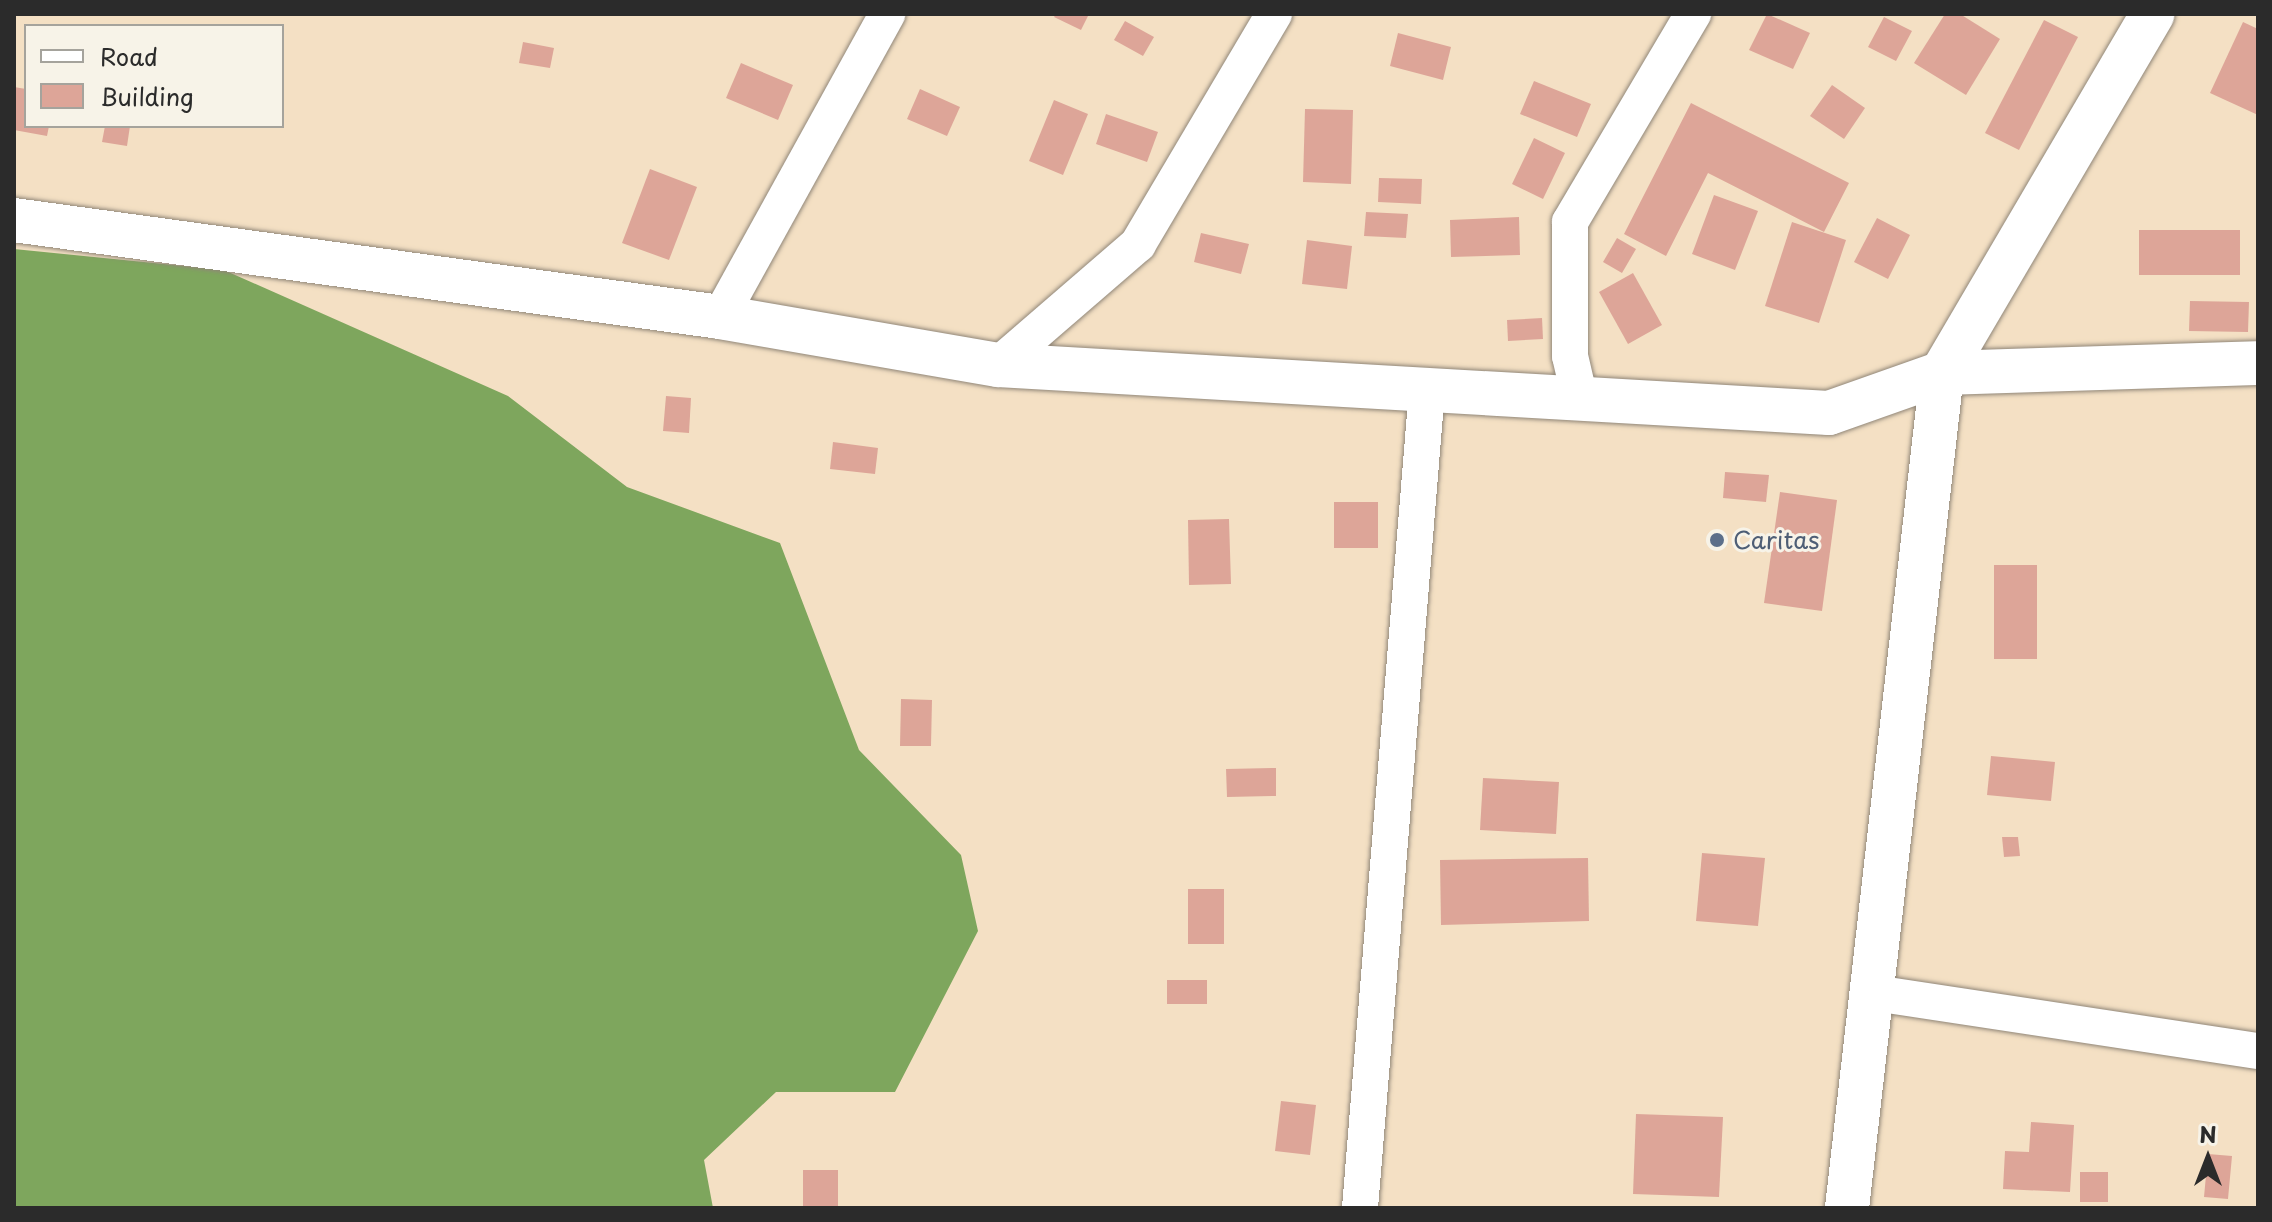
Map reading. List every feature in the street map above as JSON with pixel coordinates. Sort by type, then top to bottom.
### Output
[{"type":"street","points":[[720,317],[887,14]]},
{"type":"street","points":[[998,365],[1138,244],[1274,14]]},
{"type":"street","points":[[1580,399],[1570,356],[1570,222],[1693,14]]},
{"type":"street","points":[[1847,1208],[1874,993],[1942,373],[2153,14]]},
{"type":"street","points":[[14,220],[720,317],[998,365],[1829,413],[1942,373],[2258,363]]},
{"type":"street","points":[[1360,1208],[1427,390]]},
{"type":"street","points":[[1874,993],[2258,1051]]},
{"type":"green space","points":[[14,249],[224,270],[508,396],[627,487],[780,543],[859,750],[961,855],[978,931],[895,1092],[776,1092],[704,1160],[713,1208],[14,1208]]},
{"type":"building","points":[[1056,14],[1089,14],[1081,30],[1054,17]]},
{"type":"building","points":[[1767,14],[1810,33],[1793,69],[1749,50]]},
{"type":"building","points":[[1945,14],[1960,14],[2000,39],[1966,95],[1914,63]]},
{"type":"building","points":[[1884,17],[1912,31],[1896,61],[1868,47]]},
{"type":"building","points":[[2044,20],[2078,37],[2019,150],[1985,133]]},
{"type":"building","points":[[1125,21],[1154,37],[1143,56],[1114,40]]},
{"type":"building","points":[[2243,22],[2258,29],[2258,115],[2210,93]]},
{"type":"building","points":[[1398,33],[1451,47],[1443,80],[1390,66]]},
{"type":"building","points":[[523,42],[554,48],[550,68],[519,63]]},
{"type":"building","points":[[741,63],[793,85],[778,120],[726,98]]},
{"type":"building","points":[[1534,81],[1591,104],[1577,137],[1520,114]]},
{"type":"building","points":[[1832,85],[1865,108],[1844,139],[1810,116]]},
{"type":"building","points":[[14,87],[24,89],[24,128],[49,128],[47,136],[14,130]]},
{"type":"building","points":[[920,89],[960,107],[947,136],[907,119]]},
{"type":"building","points":[[1054,100],[1088,114],[1063,175],[1029,161]]},
{"type":"building","points":[[1691,103],[1849,183],[1824,232],[1708,173],[1666,256],[1624,234]]},
{"type":"building","points":[[1305,109],[1353,110],[1351,184],[1303,182]]},
{"type":"building","points":[[1106,114],[1158,132],[1147,162],[1096,144]]},
{"type":"building","points":[[105,128],[130,128],[127,146],[102,142]]},
{"type":"building","points":[[1534,138],[1565,153],[1543,199],[1512,184]]},
{"type":"building","points":[[650,169],[697,187],[669,260],[622,243]]},
{"type":"building","points":[[1379,178],[1422,179],[1421,204],[1378,202]]},
{"type":"building","points":[[1714,195],[1758,211],[1735,270],[1692,254]]},
{"type":"building","points":[[1366,212],[1408,214],[1406,238],[1364,236]]},
{"type":"building","points":[[1519,217],[1520,255],[1451,257],[1450,220]]},
{"type":"building","points":[[1877,218],[1910,235],[1888,279],[1854,262]]},
{"type":"building","points":[[1792,222],[1846,240],[1819,323],[1765,306]]},
{"type":"building","points":[[2139,230],[2240,230],[2240,275],[2139,275]]},
{"type":"building","points":[[1201,233],[1249,244],[1241,274],[1194,262]]},
{"type":"building","points":[[1617,238],[1636,249],[1622,273],[1603,262]]},
{"type":"building","points":[[1307,240],[1352,246],[1347,289],[1302,284]]},
{"type":"building","points":[[1633,273],[1662,325],[1628,344],[1599,292]]},
{"type":"building","points":[[2190,301],[2249,302],[2248,332],[2189,331]]},
{"type":"building","points":[[1542,318],[1543,339],[1508,341],[1507,320]]},
{"type":"building","points":[[666,396],[691,398],[689,433],[663,431]]},
{"type":"building","points":[[833,442],[878,448],[875,474],[830,469]]},
{"type":"building","points":[[1725,472],[1769,475],[1766,502],[1723,498]]},
{"type":"building","points":[[1780,492],[1837,500],[1822,611],[1764,603]]},
{"type":"building","points":[[1334,502],[1378,502],[1378,548],[1334,548]]},
{"type":"building","points":[[1229,519],[1231,584],[1189,585],[1188,520]]},
{"type":"building","points":[[1994,565],[2037,565],[2037,659],[1994,659]]},
{"type":"building","points":[[901,699],[932,700],[931,746],[900,746]]},
{"type":"building","points":[[1991,756],[2055,762],[2051,801],[1987,795]]},
{"type":"building","points":[[1276,768],[1276,796],[1227,797],[1226,769]]},
{"type":"building","points":[[1483,778],[1559,782],[1556,834],[1480,830]]},
{"type":"building","points":[[2002,837],[2018,837],[2020,856],[2004,857]]},
{"type":"building","points":[[1702,853],[1765,858],[1758,926],[1696,921]]},
{"type":"building","points":[[1588,858],[1589,921],[1441,925],[1440,860]]},
{"type":"building","points":[[1188,889],[1224,889],[1224,944],[1188,944]]},
{"type":"building","points":[[1167,980],[1207,980],[1207,1004],[1167,1004]]},
{"type":"building","points":[[1281,1101],[1316,1105],[1310,1155],[1275,1151]]},
{"type":"building","points":[[1636,1114],[1723,1117],[1719,1197],[1633,1194]]},
{"type":"building","points":[[2031,1122],[2074,1125],[2070,1192],[2003,1189],[2005,1151],[2029,1152]]},
{"type":"building","points":[[2208,1154],[2232,1156],[2228,1199],[2204,1197]]},
{"type":"building","points":[[803,1170],[838,1170],[838,1208],[803,1208]]},
{"type":"building","points":[[2080,1172],[2108,1172],[2108,1202],[2080,1202]]},
{"type":"place","name":"Caritas","points":[[1717,540]]}]
